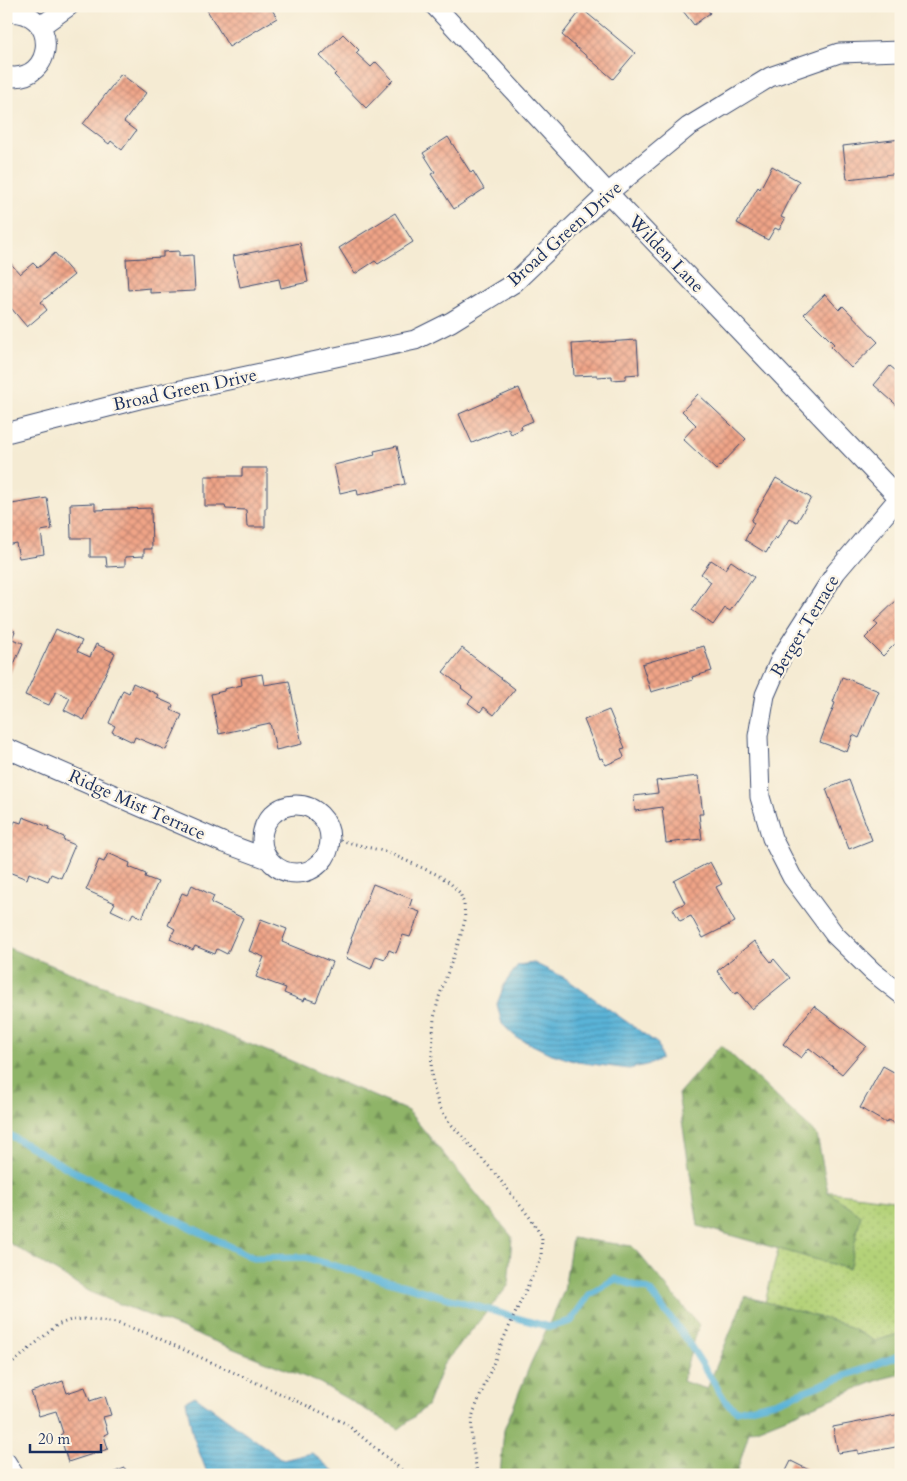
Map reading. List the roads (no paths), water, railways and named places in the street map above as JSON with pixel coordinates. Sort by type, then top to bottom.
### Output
[{"type":"street","points":[[41,26],[69,6]]},
{"type":"street","name":"Wilden Lane","points":[[435,6],[608,193],[900,499]]},
{"type":"street","points":[[6,13],[14,12],[33,18],[41,26],[45,35],[46,45],[40,65],[32,72],[12,78],[6,76]]},
{"type":"street","name":"Broad Green Drive","points":[[6,433],[140,399],[415,340],[452,322],[514,283],[608,193],[688,127],[770,77],[839,53],[901,50]]},
{"type":"street","name":"Berger Terrace","points":[[900,499],[836,572],[781,658],[765,695],[758,736],[760,797],[772,838],[792,877],[835,935],[873,972],[901,994]]},
{"type":"street","name":"Ridge Mist Terrace","points":[[6,748],[222,842],[268,859],[276,867],[286,872],[307,872],[324,859],[329,849],[331,838],[324,818],[316,810],[296,804],[285,806],[275,811],[268,818],[263,828],[261,839],[268,859]]},
{"type":"street","points":[[6,1462],[14,1475]]},
{"type":"water","points":[[534,963],[565,978],[658,1044],[661,1059],[629,1069],[577,1062],[549,1053],[516,1037],[502,1024],[497,1004],[505,983],[518,965]]},
{"type":"water","points":[[195,1396],[283,1460],[312,1453],[338,1475],[208,1475],[193,1436],[186,1401]]},
{"type":"waterway","points":[[6,1133],[69,1169],[254,1258],[304,1257],[549,1327],[571,1321],[589,1295],[615,1279],[649,1290],[683,1334],[726,1402],[737,1411],[775,1402],[901,1355]]}]
